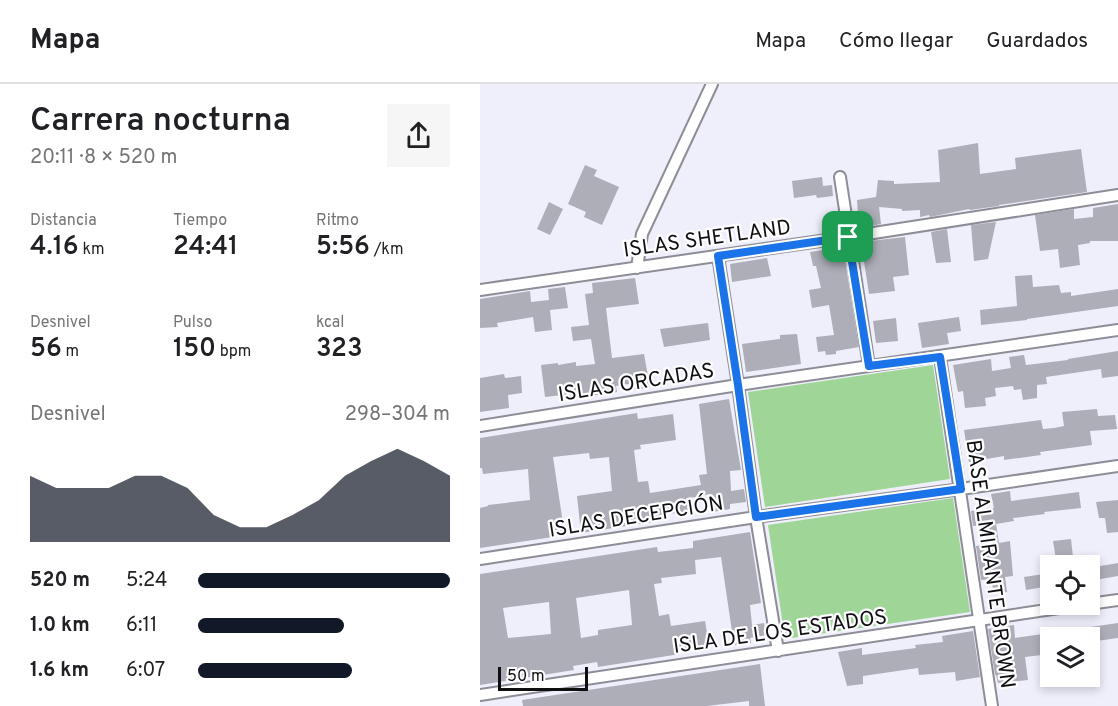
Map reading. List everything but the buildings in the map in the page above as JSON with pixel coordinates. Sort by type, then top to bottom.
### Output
[{"type":"street","points":[[637,268],[642,234],[712,84]]},
{"type":"street","points":[[840,177],[869,366]]},
{"type":"street","name":"ISLAS SHETLAND","points":[[480,290],[1118,195]]},
{"type":"street","points":[[718,256],[778,651]]},
{"type":"street","name":"ISLAS ORCADAS","points":[[480,426],[738,385],[1118,330]]},
{"type":"street","name":"BASE ALMIRANTE BROWN","points":[[940,357],[993,706]]},
{"type":"street","name":"ISLAS DECEPCIÓN","points":[[480,559],[1118,466]]},
{"type":"street","name":"ISLA DE LOS ESTADOS","points":[[1100,602],[1118,600]]},
{"type":"street","name":"ISLA DE LOS ESTADOS","points":[[480,695],[1040,611]]},
{"type":"green space","points":[[933,365],[950,479],[765,507],[748,392]]},
{"type":"green space","points":[[953,498],[970,612],[785,639],[768,525]]},
{"type":"route","points":[[848,237],[869,366],[940,357],[961,489],[756,517],[718,256],[848,237]]}]
